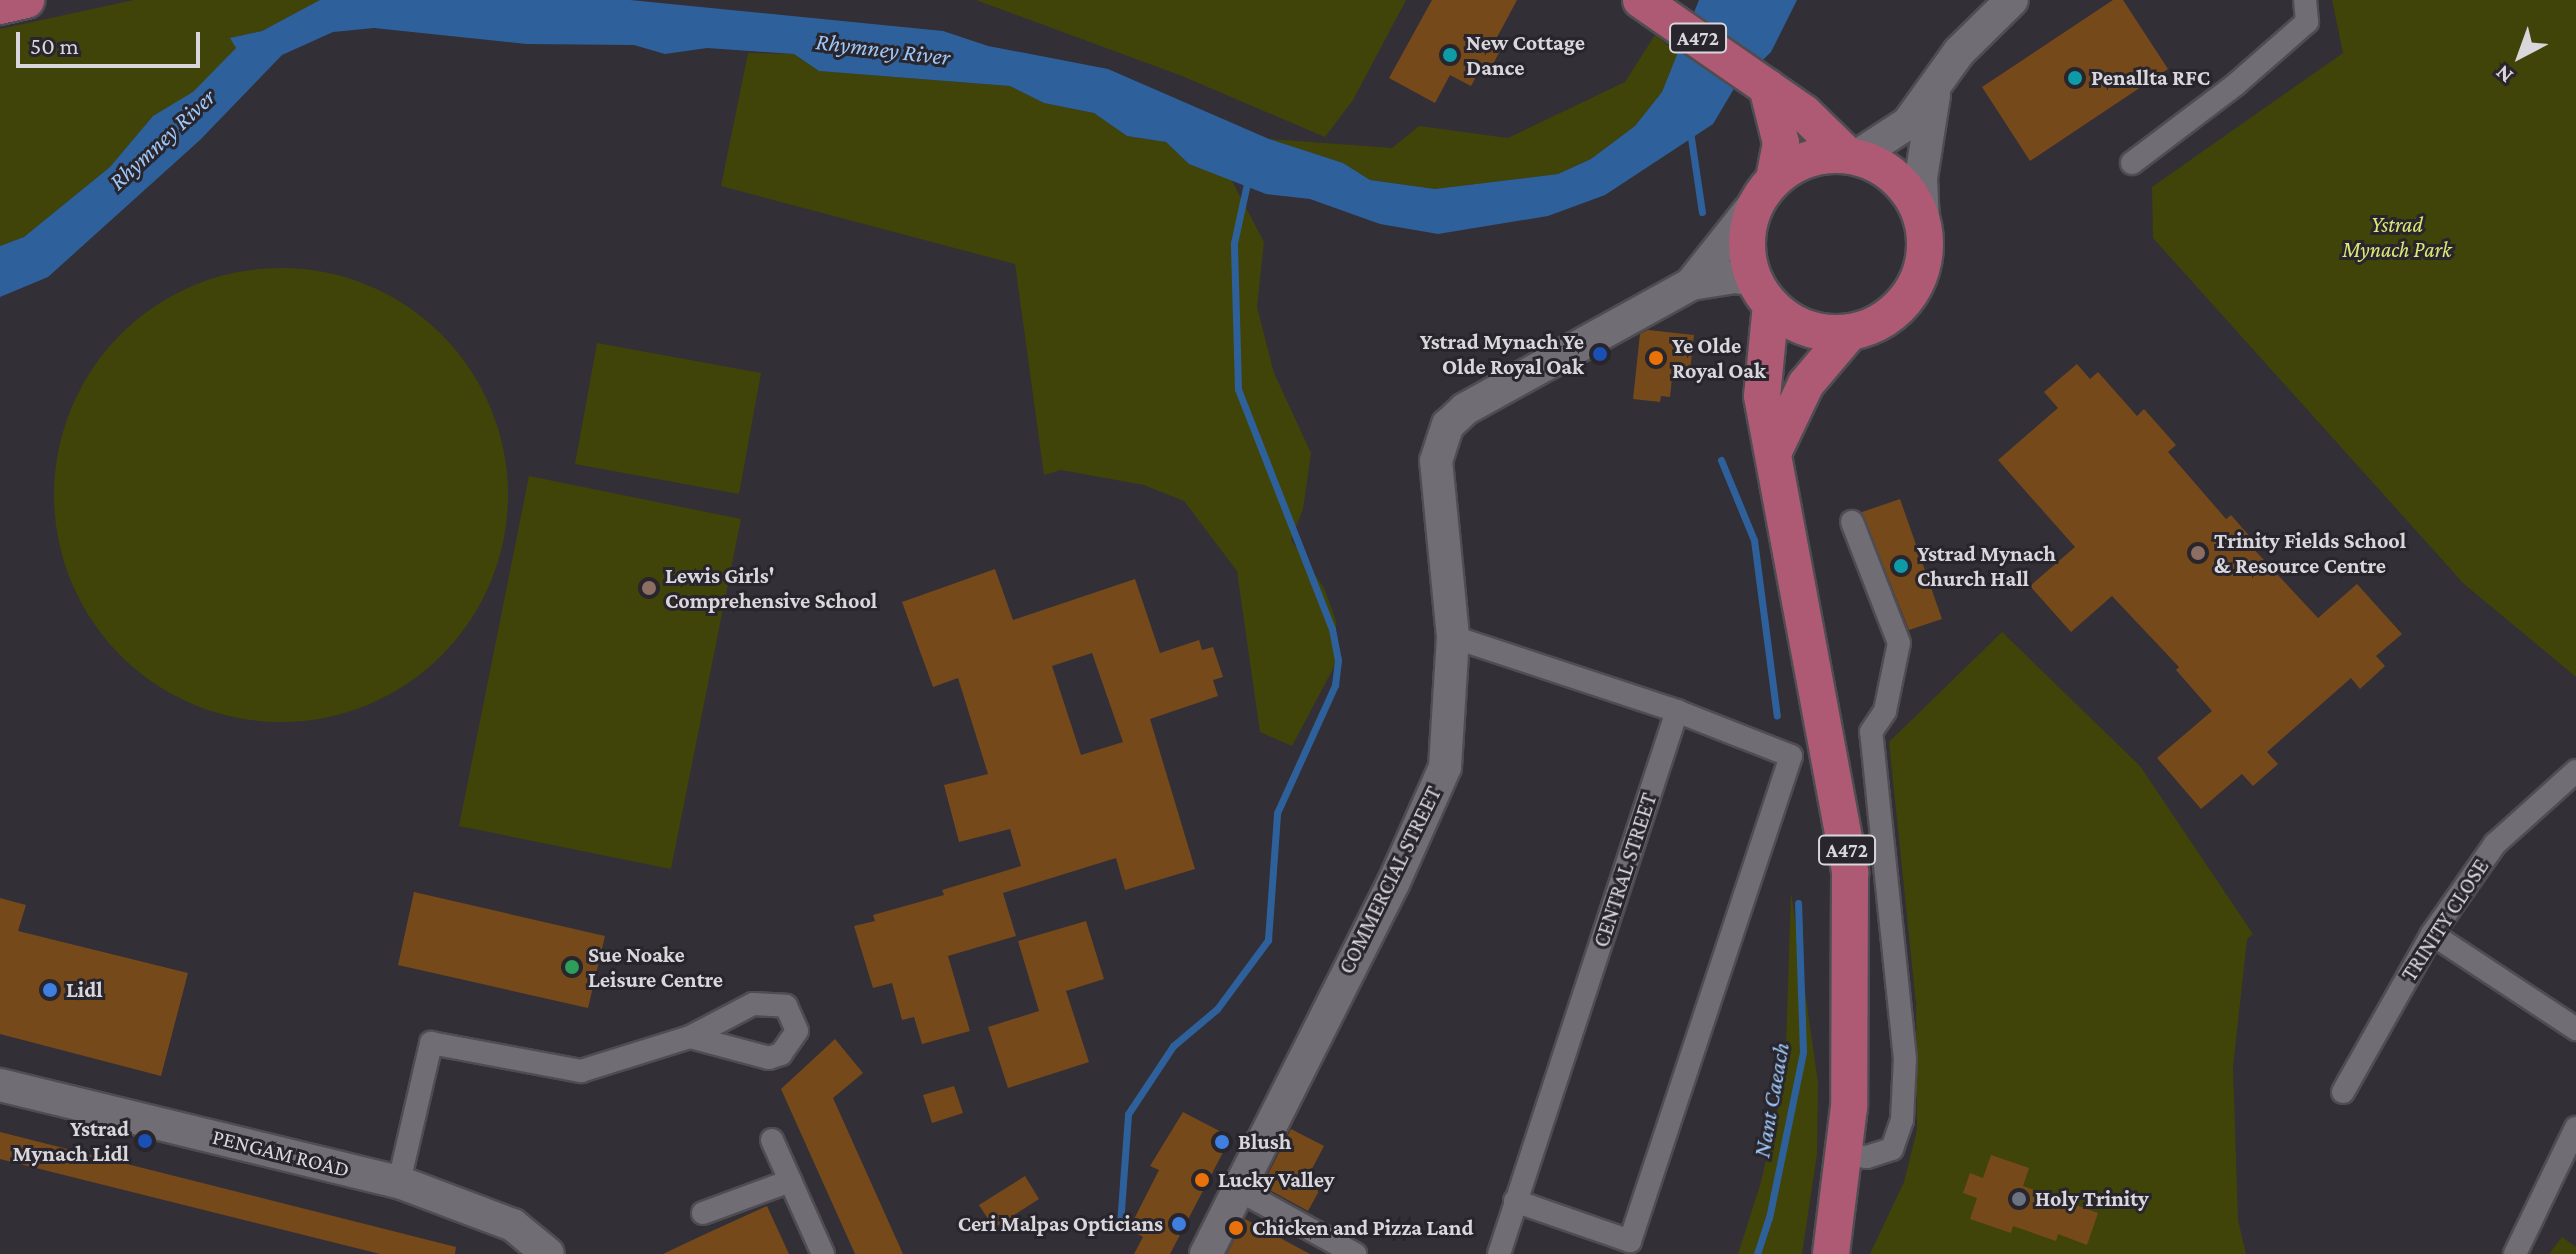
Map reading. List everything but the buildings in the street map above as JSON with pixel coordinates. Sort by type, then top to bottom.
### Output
[{"type":"main road","points":[[0,6],[26,0]]},
{"type":"main road","name":"A472","points":[[1643,1],[1759,81],[1852,156]]},
{"type":"main road","points":[[1759,81],[1781,143],[1748,240],[1763,292],[1794,323],[1821,332],[1850,332],[1878,323],[1901,305],[1917,281],[1925,253],[1923,224],[1899,181],[1852,156],[1807,159],[1766,190]]},
{"type":"main road","name":"A472","points":[[1763,292],[1762,396],[1850,873],[1845,1154],[1831,1254]]},
{"type":"main road","points":[[1774,451],[1806,384],[1850,332]]},
{"type":"street","points":[[1852,156],[1892,137],[1934,92],[1959,52],[2012,0]]},
{"type":"street","points":[[2132,163],[2235,85],[2307,22],[2305,0]]},
{"type":"street","points":[[1923,224],[1921,178],[1934,92]]},
{"type":"street","name":"COMMERCIAL STREET","points":[[1691,284],[1766,190]]},
{"type":"street","name":"COMMERCIAL STREET","points":[[1206,1254],[1425,819],[1445,767],[1451,731],[1453,637],[1436,461],[1448,425],[1477,402],[1691,284],[1735,277],[1763,292]]},
{"type":"street","points":[[1845,1154],[1867,1157],[1892,1149],[1902,1120],[1905,1059],[1871,732],[1885,711],[1899,643],[1852,522]]},
{"type":"street","points":[[1453,637],[1677,711],[1791,756],[1630,1241],[1515,1201]]},
{"type":"street","name":"CENTRAL STREET","points":[[1499,1254],[1677,711]]},
{"type":"street","name":"TRINITY CLOSE","points":[[2343,1092],[2432,934],[2495,844],[2576,771]]},
{"type":"street","points":[[2432,934],[2576,1029]]},
{"type":"street","points":[[399,1182],[431,1043],[581,1071],[690,1037]]},
{"type":"street","name":"PENGAM ROAD","points":[[0,1085],[399,1182],[513,1225],[548,1254]]},
{"type":"street","points":[[2515,1254],[2568,1167],[2576,1128]]},
{"type":"street","points":[[772,1140],[823,1254]]},
{"type":"street","points":[[703,1213],[790,1181]]},
{"type":"street","points":[[1237,1189],[1355,1254]]},
{"type":"green space","points":[[134,0],[320,0],[262,31],[231,38],[236,48],[193,93],[153,116],[110,167],[24,237],[0,246],[0,29]]},
{"type":"green space","points":[[976,0],[1406,0],[1353,100],[1325,137],[1182,76]]},
{"type":"green space","name":"Ystrad Mynach Park","points":[[2332,0],[2576,0],[2576,677],[2464,584],[2153,238],[2152,187],[2343,53]]},
{"type":"green space","points":[[1655,35],[1678,53],[1662,92],[1635,126],[1591,159],[1558,174],[1435,189],[1370,180],[1343,163],[1269,139],[1392,148],[1419,126],[1508,138],[1625,82]]},
{"type":"green space","points":[[748,53],[794,54],[819,71],[1010,86],[1044,103],[1094,113],[1127,136],[1166,142],[1189,164],[1231,179],[1264,242],[1257,307],[1274,373],[1311,453],[1303,509],[1291,540],[1324,588],[1336,621],[1336,663],[1292,746],[1260,732],[1237,571],[1184,501],[1144,485],[1061,470],[1044,475],[1015,264],[721,186]]},
{"type":"green space","points":[[281,268],[325,272],[368,285],[407,306],[441,335],[470,369],[491,408],[504,451],[508,495],[504,539],[491,582],[470,621],[441,655],[407,684],[368,705],[325,718],[281,722],[237,718],[194,705],[155,684],[121,655],[92,621],[71,582],[58,539],[54,495],[58,451],[71,408],[92,369],[121,335],[155,306],[194,285],[237,272]]},
{"type":"green space","points":[[597,343],[761,373],[739,494],[575,464]]},
{"type":"green space","points":[[529,476],[741,519],[671,869],[459,826]]},
{"type":"green space","points":[[2002,632],[2140,766],[2253,934],[2247,939],[2233,1067],[2238,1220],[2246,1254],[1870,1254],[1904,1182],[1917,1130],[1916,1004],[1889,742]]},
{"type":"green space","points":[[1791,892],[1818,1083],[1817,1154],[1802,1254],[1738,1254],[1761,1182],[1785,1078]]},
{"type":"green space","points":[[2562,1237],[2576,1247],[2576,1254],[2549,1254]]},
{"type":"water","name":"Rhymney River","points":[[320,0],[630,0],[943,31],[988,46],[1108,69],[1269,139],[1343,163],[1370,180],[1435,189],[1558,174],[1591,159],[1635,126],[1662,92],[1699,0],[1797,0],[1771,52],[1735,87],[1713,124],[1605,195],[1548,216],[1438,234],[1380,224],[1310,199],[1266,194],[1189,164],[1166,142],[1127,136],[1094,113],[1044,103],[1010,86],[819,71],[794,54],[707,48],[665,54],[634,45],[526,44],[374,28],[333,32],[282,55],[200,140],[48,277],[0,297],[0,246],[24,237],[110,167],[153,116],[193,92],[236,48],[230,38],[262,31]]},
{"type":"waterway","name":"Nant Caeach","points":[[1690,131],[1702,212]]},
{"type":"waterway","points":[[1120,1224],[1128,1114],[1173,1046],[1217,1009],[1268,940],[1277,813],[1335,685],[1338,660],[1332,629],[1238,389],[1234,243],[1248,179]]},
{"type":"waterway","name":"Nant Caeach","points":[[1721,460],[1754,540],[1777,716]]},
{"type":"waterway","name":"Nant Caeach","points":[[1757,1254],[1769,1218],[1803,1052],[1798,903]]},
{"type":"place","name":"New Cottage Dance","points":[[1450,55]]},
{"type":"place","name":"Penallta RFC","points":[[2075,78]]},
{"type":"place","name":"Ystrad Mynach Ye Olde Royal Oak","points":[[1600,354]]},
{"type":"place","name":"Ye Olde Royal Oak","points":[[1656,358]]},
{"type":"place","name":"Trinity Fields School & Resource Centre","points":[[2198,553]]},
{"type":"place","name":"Ystrad Mynach Church Hall","points":[[1901,566]]},
{"type":"place","name":"Lewis Girls' Comprehensive School","points":[[649,588]]},
{"type":"place","name":"Sue Noake Leisure Centre","points":[[572,967]]},
{"type":"place","name":"Lidl","points":[[50,990]]},
{"type":"place","name":"Ystrad Mynach Lidl","points":[[145,1141]]},
{"type":"place","name":"Blush","points":[[1222,1142]]},
{"type":"place","name":"Lucky Valley","points":[[1202,1180]]},
{"type":"place","name":"Holy Trinity","points":[[2019,1199]]},
{"type":"place","name":"Ceri Malpas Opticians","points":[[1179,1224]]},
{"type":"place","name":"Chicken and Pizza Land","points":[[1236,1228]]}]
